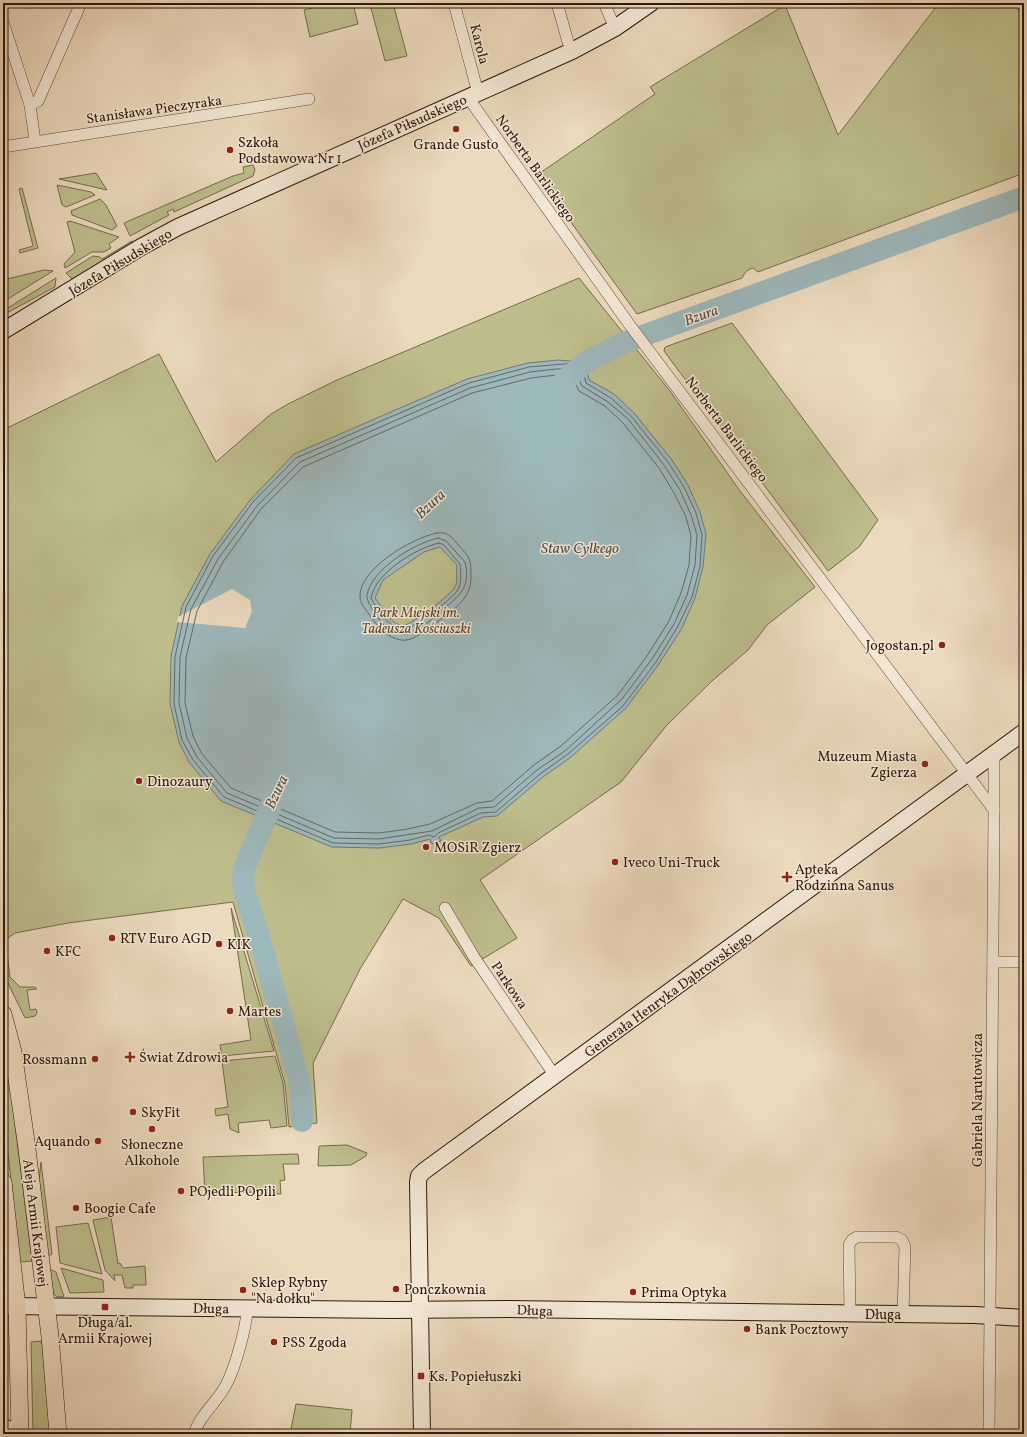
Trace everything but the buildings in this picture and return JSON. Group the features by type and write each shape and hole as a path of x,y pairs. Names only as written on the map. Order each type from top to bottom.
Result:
{"main road":[{"name":"Aleja Armii Krajowej","path":"3,1014 10,1036 15,1065 46,1307 58,1434"},
{"name":"Aleja Armii Krajowej","path":"3,1182 10,1306 20,1434"}],"street":[{"path":"30,105 38,101 81,3"},
{"name":"Karola","path":"454,3 474,95"},
{"path":"557,3 572,51"},
{"path":"604,3 615,28"},
{"name":"Józefa Piłsudskiego","path":"3,331 140,247 178,227 572,51 615,28 651,3"},
{"path":"3,22 30,105 35,141"},
{"name":"Norberta Barlickiego","path":"474,95 474,106 526,182 633,328 967,774"},
{"name":"Stanisława Pieczyraka","path":"3,147 235,112 309,99"},
{"name":"Generała Henryka Dąbrowskiego","path":"419,1310 421,1289 418,1182 420,1176 1024,732"},
{"name":"Gabriela Narutowicza","path":"989,1434 994,754"},
{"path":"967,774 994,810"},
{"name":"Parkowa","path":"445,908 474,958 555,1076"},
{"path":"993,962 1024,962"},
{"path":"850,1314 849,1245 852,1240 857,1237 896,1237 902,1240 904,1247 903,1314"},
{"name":"Długa","path":"10,1306 903,1314 1024,1318"},
{"path":"194,1434 199,1421 228,1383 247,1320 247,1309"},
{"path":"419,1310 422,1434"},
{"path":"3,1427 20,1434"}],"green space":[{"path":"332,3 353,3 358,24 310,37 304,10"},
{"path":"393,3 407,56 385,61 370,4"},
{"path":"939,3 1013,3 1024,18 1024,173 758,272 753,268 746,272 742,278 637,314 537,175 655,94 650,87 785,5 838,135"},
{"path":"253,165 255,170 253,176 174,212 173,209 167,212 169,215 130,236 124,223 233,176 244,173 243,167"},
{"path":"96,173 107,190 59,179"},
{"path":"57,185 91,192 95,195 66,207 62,205"},
{"path":"22,188 38,248 20,253 19,250 33,246 19,189"},
{"path":"100,199 106,205 117,226 112,230 72,215 71,211"},
{"path":"70,221 119,237 109,244 111,248 104,252 92,252 65,268 64,264 75,252 67,222"},
{"path":"132,241 134,244 75,279 71,278 66,273 93,256 100,257 102,259"},
{"path":"44,270 53,271 3,302 3,280"},
{"path":"56,278 55,287 3,315 3,311"},
{"name":"Park Miejski im. Tadeusza Kościuszki","path":"579,278 670,391 740,491 815,587 767,625 748,650 712,681 667,725 621,782 480,880 517,938 471,966 439,918 403,899 360,969 313,1063 317,1123 289,1127 285,1084 233,902 68,923 15,933 8,938 6,944 10,977 20,987 35,987 37,989 27,990 30,1010 36,1009 37,1013 35,1016 25,1018 3,973 3,489 8,489 3,465 3,434 9,427 159,354 216,462 271,414 288,404 337,380"},
{"path":"732,323 878,520 859,547 828,571 664,351 665,347"},
{"path":"231,908 274,1051 222,1056 220,1045 251,1040"},
{"path":"3,1041 7,1060 32,1261 20,1262 3,1109"},
{"path":"275,1056 283,1083 287,1126 271,1128 269,1120 238,1123 239,1133 230,1129 228,1114 216,1116 215,1109 228,1107 222,1061"},
{"path":"347,1145 367,1153 366,1156 351,1165 318,1166 319,1146"},
{"path":"298,1154 299,1164 283,1164 285,1180 280,1181 281,1194 273,1194 268,1192 205,1193 203,1157"},
{"path":"41,1162 52,1254 48,1256 39,1180"},
{"path":"111,1217 118,1264 120,1263 123,1268 145,1266 146,1285 133,1285 133,1288 125,1288 122,1275 114,1275 115,1281 105,1270 93,1220"},
{"path":"88,1223 102,1274 60,1263 56,1227"},
{"path":"61,1268 103,1280 104,1292 70,1293"},
{"path":"49,1269 56,1272 64,1297 57,1297 53,1293"},
{"path":"42,1341 50,1434 33,1434 31,1342"},
{"path":"296,1404 352,1410 350,1434 290,1434"}],"water":[{"name":"Staw Cylkego","path":"579,359 586,362 589,380 614,394 634,413 672,460 688,485 700,512 706,534 703,567 695,598 682,628 659,664 626,708 571,757 543,777 497,816 483,817 439,837 441,841 432,844 430,839 411,844 379,848 332,847 221,801 189,762 179,742 170,704 171,656 182,606 210,554 250,500 294,454 467,379 528,363 558,360 569,361","holes":["440,547 457,565 456,582 452,591 432,608 406,625 401,625 392,620 375,598 383,580 424,552"]}],"pier":[{"path":"232,589 250,600 252,611 245,628 177,622 178,617"}],"waterway":[{"name":"Bzura","path":"564,381 586,362 623,343 1024,197"},
{"name":"Bzura","path":"277,791 245,866 243,878 244,891 259,937 300,1084 302,1121"}],"place":[{"name":"Grande Gusto","path":"456,129"},
{"name":"Szkoła Podstawowa Nr 1","path":"230,150"},
{"name":"Jogostan.pl","path":"942,645"},
{"name":"Muzeum Miasta Zgierza","path":"925,764"},
{"name":"Dinozaury","path":"139,781"},
{"name":"MOSiR Zgierz","path":"426,847"},
{"name":"Iveco Uni-Truck","path":"615,862"},
{"name":"Apteka Rodzinna Sanus","path":"787,877"},
{"name":"RTV Euro AGD","path":"112,938"},
{"name":"KIK","path":"219,944"},
{"name":"KFC","path":"47,951"},
{"name":"Martes","path":"230,1011"},
{"name":"Świat Zdrowia","path":"130,1057"},
{"name":"Rossmann","path":"95,1059"},
{"name":"SkyFit","path":"133,1112"},
{"name":"Słoneczne Alkohole","path":"152,1129"},
{"name":"Aquando","path":"98,1141"},
{"name":"POjedli POpili","path":"181,1191"},
{"name":"Boogie Cafe","path":"76,1208"},
{"name":"Ponczkownia","path":"396,1289"},
{"name":"Sklep Rybny \"Na dołku\"","path":"243,1290"},
{"name":"Prima Optyka","path":"633,1292"},
{"name":"Długa/al. Armii Krajowej","path":"105,1307"},
{"name":"Bank Pocztowy","path":"747,1329"},
{"name":"PSS Zgoda","path":"274,1342"},
{"name":"Ks. Popiełuszki","path":"421,1376"}]}
